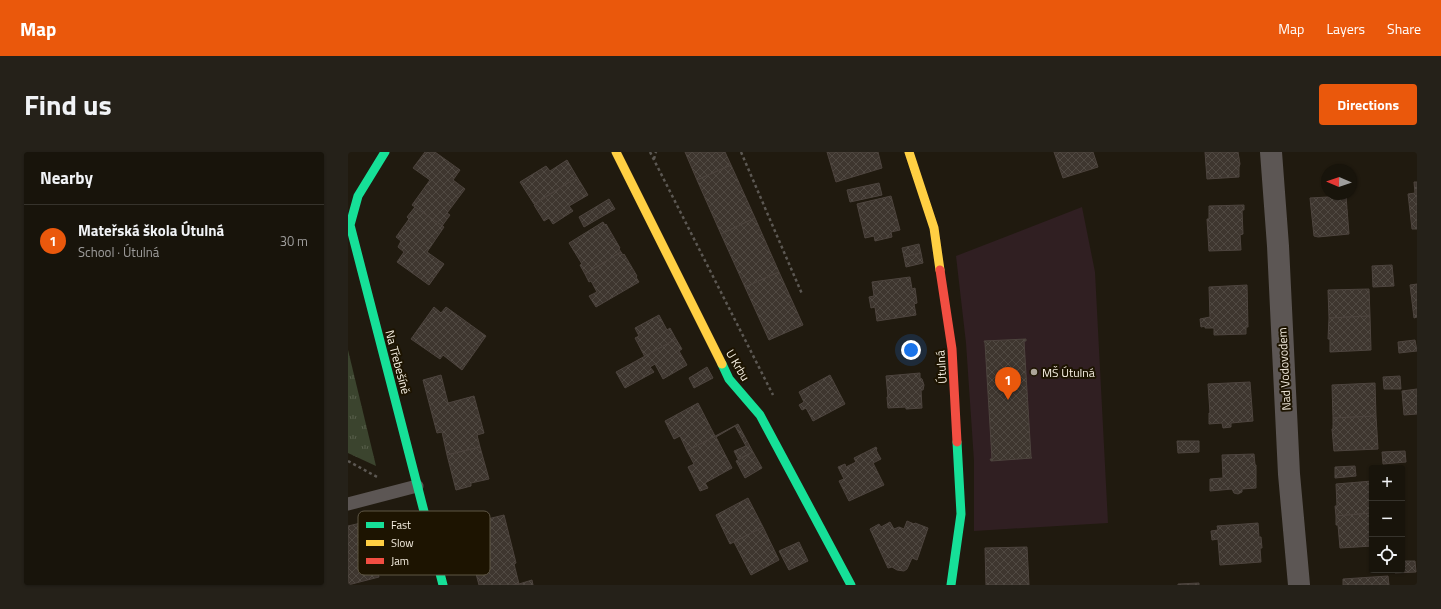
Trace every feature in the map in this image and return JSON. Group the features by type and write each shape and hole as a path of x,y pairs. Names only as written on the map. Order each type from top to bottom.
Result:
{"street":[{"name":"Na Třebešíně","path":"385,152 358,196 350,225 424,511"},
{"name":"U Krbu","path":"616,152 729,378 760,415 851,585"},
{"name":"Útulná","path":"909,152 934,228 952,349 961,514 951,585"},
{"name":"Nad Vodovodem","path":"1271,152 1278,246 1289,474 1299,585"},
{"name":"Na Třebešíně","path":"440,575 443,585"}],"lane":[{"path":"348,504 418,486"}],"path":[{"path":"650,152 778,405 760,415"},
{"path":"654,159 656,152"},
{"path":"741,152 802,294"},
{"path":"348,461 401,490"}],"shaded area":[{"name":"MŠ Útulná","path":"1082,207 1095,272 1108,523 974,531 974,461 966,343 956,256"}],"green space":[{"path":"348,350 376,466 348,453"}],"building":[{"path":"425,152 435,152 460,170 453,180 465,189 447,213 450,215 442,226 412,205 430,180 413,168"},
{"path":"685,152 725,152 731,165 697,180"},
{"path":"827,152 878,152 882,168 836,182"},
{"path":"1054,152 1093,152 1098,167 1063,178"},
{"path":"1205,152 1238,152 1240,164 1239,177 1207,179"},
{"path":"567,160 577,177 534,204 520,182 546,166 550,171"},
{"path":"731,165 755,218 721,234 697,180"},
{"path":"577,177 588,195 569,206 573,211 553,224 549,218 544,221 534,205"},
{"path":"1414,182 1417,182 1417,229 1412,229 1408,194 1415,193"},
{"path":"879,183 882,195 850,202 847,190"},
{"path":"891,196 900,230 891,232 892,237 875,241 874,236 865,238 857,204"},
{"path":"1321,197 1321,200 1346,200 1349,234 1318,237 1314,236 1310,198"},
{"path":"609,199 615,209 584,227 579,217"},
{"path":"1244,205 1244,210 1242,210 1243,234 1240,235 1241,250 1209,251 1207,219 1209,219 1209,206"},
{"path":"415,207 444,227 427,252 444,264 429,285 397,262 404,252 398,247 401,241 396,237 409,219 407,217"},
{"path":"755,218 779,272 745,287 721,234"},
{"path":"603,222 605,225 606,224 621,252 585,274 580,265 582,264 569,243"},
{"path":"919,244 921,253 904,257 902,248"},
{"path":"621,252 623,255 624,254 639,282 596,307 589,296 597,292 585,274"},
{"path":"921,253 923,263 906,267 904,257"},
{"path":"1392,265 1394,286 1373,287 1372,266"},
{"path":"779,272 803,325 769,340 745,287"},
{"path":"910,277 912,289 915,288 917,303 914,304 916,315 877,321 875,307 871,308 869,297 874,296 872,282"},
{"path":"1417,284 1417,317 1414,318 1410,285"},
{"path":"1247,285 1248,327 1246,327 1246,334 1214,335 1214,328 1205,328 1205,326 1201,327 1200,319 1210,317 1209,287"},
{"path":"1369,289 1370,316 1329,318 1328,290"},
{"path":"434,307 441,313 446,307 486,336 462,370 443,355 440,359 411,339"},
{"path":"659,315 667,330 670,328 676,339 645,357 635,338 639,336 635,328"},
{"path":"1370,316 1371,350 1330,352 1330,339 1328,339 1329,318"},
{"path":"676,339 682,349 679,351 687,365 663,379 655,364 650,367 654,372 625,388 616,372"},
{"path":"1026,339 1026,341 1024,341 1032,458 991,461 984,341"},
{"path":"1415,340 1417,351 1399,353 1398,342"},
{"path":"707,367 713,378 694,388 689,378"},
{"path":"920,373 920,378 922,379 924,385 923,390 921,390 922,408 888,408 886,376"},
{"path":"441,375 448,403 474,396 484,433 477,435 480,447 447,455 442,432 437,433 423,380"},
{"path":"830,375 845,404 813,421 806,408 802,410 799,405 804,402 799,392"},
{"path":"1400,376 1401,389 1384,389 1383,377"},
{"path":"1250,382 1253,421 1231,423 1231,427 1223,428 1222,423 1209,424 1210,413 1208,384"},
{"path":"1375,383 1376,416 1333,418 1332,385"},
{"path":"1417,389 1417,414 1404,415 1402,391"},
{"path":"698,403 715,436 687,451 680,436 674,439 665,421"},
{"path":"1376,416 1378,449 1334,451 1332,429 1333,418"},
{"path":"738,424 753,452 738,459 734,451 746,446 735,426 716,437 732,468 705,483 708,488 700,491 688,467 694,464 687,451"},
{"path":"1177,441 1199,441 1199,452 1178,453"},
{"path":"480,447 489,479 471,483 471,486 456,490 447,455"},
{"path":"876,447 881,459 873,463 884,485 849,501 839,481 844,479 838,467 845,464 846,467 856,462 854,458"},
{"path":"1405,451 1406,462 1383,464 1382,452"},
{"path":"753,452 762,468 745,478 736,461"},
{"path":"1254,454 1256,465 1256,488 1242,489 1242,492 1238,494 1234,493 1232,489 1210,491 1210,479 1223,478 1222,455"},
{"path":"1355,466 1356,476 1335,478 1335,467"},
{"path":"1369,481 1369,513 1336,516 1336,484"},
{"path":"748,498 763,527 730,544 716,515"},
{"path":"1369,513 1369,546 1340,548 1336,516"},
{"path":"504,515 516,563 514,564 519,584 479,585 476,575 490,575 490,518"},
{"path":"907,521 928,528 917,560 912,558 907,569 904,571 897,570 892,567 888,568 870,529 879,524 881,527 890,522 894,529 899,527 904,529"},
{"path":"1258,523 1259,537 1261,537 1262,548 1260,548 1261,562 1220,565 1218,539 1212,540 1211,531 1218,530 1217,526"},
{"path":"358,524 358,575 379,575 379,577 348,585 348,526"},
{"path":"763,527 779,560 751,575 734,542"},
{"path":"799,542 808,561 789,570 779,551"},
{"path":"1027,547 1029,585 986,585 985,548"},
{"path":"1405,561 1415,561 1416,572 1405,573"},
{"path":"1388,576 1389,585 1343,585 1343,579"},
{"path":"532,580 533,585 513,585 519,584"},
{"path":"1199,583 1199,585 1178,585 1178,584"}],"traffic: fast":[{"path":"385,152 358,196 350,225 424,511"},
{"path":"722,364 729,379 760,415 851,585"},
{"path":"951,585 961,514 957,442"},
{"path":"440,575 443,585"}],"traffic: slow":[{"path":"616,152 722,364"},
{"path":"909,152 934,228 940,270"}],"traffic: jam":[{"path":"940,270 952,349 957,442"}],"place":[{"name":"MŠ Útulná","path":"1034,372"},
{"name":"Mateřská škola Útulná","path":"1008,400"}]}
